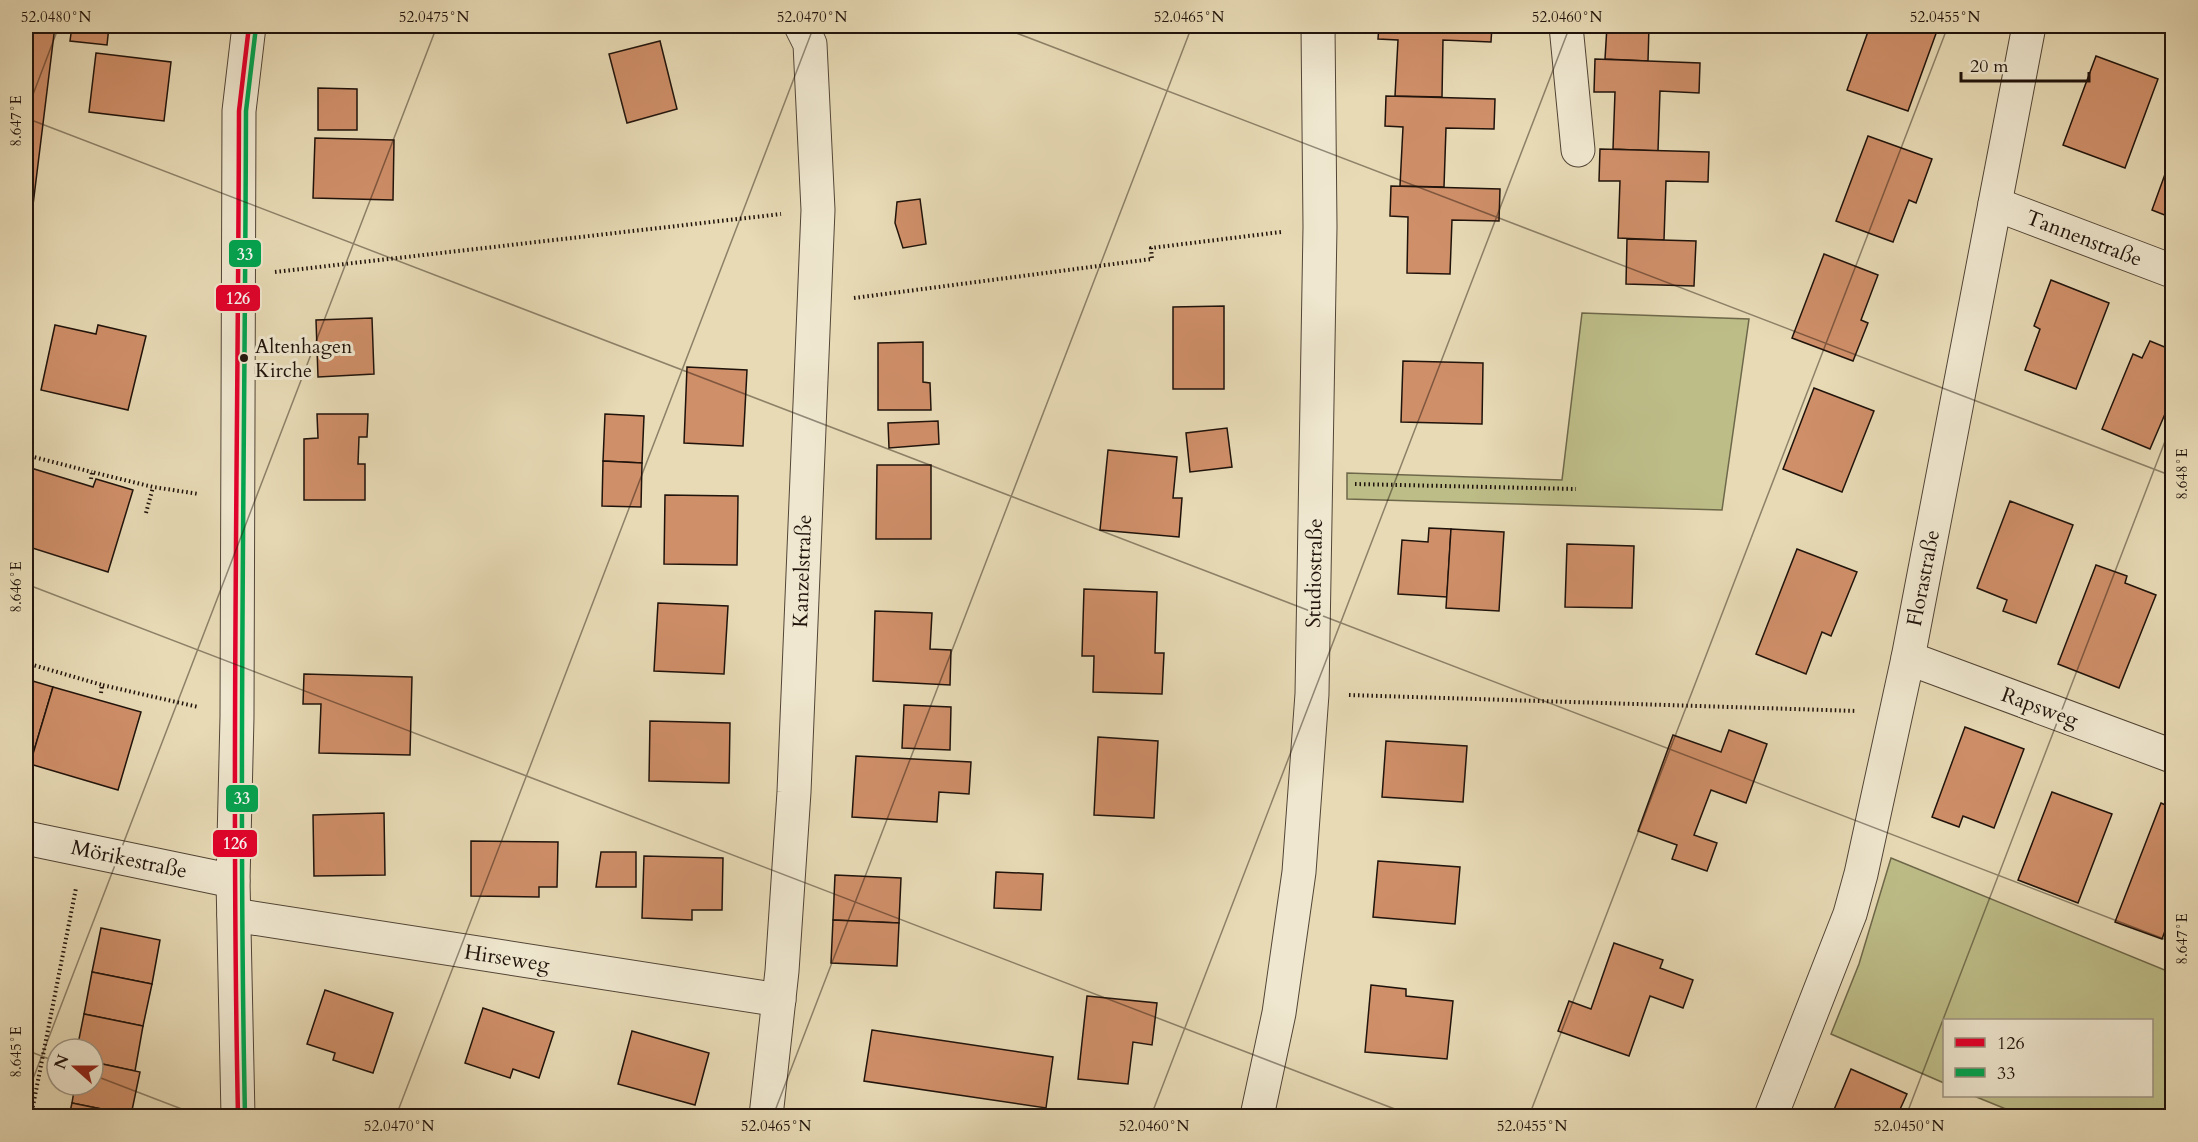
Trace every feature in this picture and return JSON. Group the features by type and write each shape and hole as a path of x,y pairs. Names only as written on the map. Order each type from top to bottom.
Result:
{"street":[{"path":"238,1116 233,881 237,717 239,111 244,47 249,26"},
{"name":"Kanzelstraße","path":"766,1116 779,1000 794,792 818,210 810,44 801,26"},
{"name":"Studiostraße","path":"1257,1116 1279,1013 1299,872 1312,694 1320,228 1318,26"},
{"path":"1566,26 1578,150"},
{"name":"Florastraße","path":"1771,1116 1851,914 1908,658 2029,26"},
{"name":"Tannenstraße","path":"1995,204 2172,271"},
{"name":"Rapsweg","path":"1908,658 2172,756"},
{"name":"Mörikestraße","path":"26,838 233,881"},
{"name":"Hirseweg","path":"234,915 779,1000"}],"path":[{"path":"239,276 818,210"},
{"path":"814,303 1152,260 1151,248 1320,228"},
{"path":"26,455 153,487 237,496"},
{"path":"91,479 92,472"},
{"path":"1316,483 1576,489"},
{"path":"146,513 153,487"},
{"path":"26,663 102,685 237,717"},
{"path":"101,693 102,685"},
{"path":"1312,694 1897,712"},
{"path":"31,1116 84,849"}],"green space":[{"path":"1582,313 1749,319 1722,510 1347,499 1347,473 1562,480"},
{"path":"1891,858 2172,973 2172,1116 2023,1116 1976,1097 2153,1097 2153,1019 1943,1019 1943,1083 1831,1034 1859,964"}],"building":[{"path":"26,26 55,26 33,205 26,204"},
{"path":"72,26 109,26 107,45 70,41"},
{"path":"1379,26 1492,26 1491,42 1443,40 1442,97 1395,96 1398,40 1378,39"},
{"path":"1607,26 1649,26 1648,61 1605,59"},
{"path":"1870,26 1938,28 1908,111 1847,90"},
{"path":"660,41 677,109 627,123 609,54"},
{"path":"96,53 171,62 164,121 89,112"},
{"path":"2096,56 2158,79 2125,168 2063,145"},
{"path":"1595,59 1700,63 1699,93 1660,91 1658,151 1613,149 1615,92 1594,92"},
{"path":"318,88 357,89 357,130 318,130"},
{"path":"1386,96 1495,99 1494,129 1446,128 1444,187 1400,186 1403,127 1385,126"},
{"path":"1868,136 1932,159 1916,203 1909,200 1893,242 1836,221"},
{"path":"315,138 394,140 393,200 313,198"},
{"path":"1600,149 1709,152 1708,182 1666,181 1664,240 1618,238 1620,181 1599,181"},
{"path":"2172,155 2172,218 2152,210"},
{"path":"1391,186 1500,189 1499,221 1452,220 1450,274 1407,273 1408,217 1390,216"},
{"path":"920,199 926,244 903,248 895,223 897,202"},
{"path":"1627,239 1696,241 1694,286 1626,284"},
{"path":"1824,254 1878,275 1861,320 1868,323 1853,361 1792,338"},
{"path":"2051,280 2109,303 2076,389 2025,370 2040,329 2034,326"},
{"path":"1224,306 1224,389 1173,389 1173,307"},
{"path":"372,318 374,374 318,377 316,320"},
{"path":"55,325 96,334 98,325 146,336 128,410 41,390"},
{"path":"2150,341 2172,350 2172,409 2168,407 2150,449 2102,429 2133,354 2142,358"},
{"path":"923,342 923,382 930,383 931,410 878,410 878,343"},
{"path":"1403,361 1483,363 1482,424 1401,422"},
{"path":"687,367 747,370 743,446 684,443"},
{"path":"1814,388 1874,411 1842,492 1783,469"},
{"path":"317,414 368,414 367,437 359,437 358,464 365,464 365,500 304,500 304,439 318,438"},
{"path":"605,414 644,416 642,463 603,461"},
{"path":"938,421 939,444 889,448 888,423"},
{"path":"1227,428 1232,467 1190,472 1186,433"},
{"path":"1108,450 1177,457 1173,498 1182,498 1179,537 1100,530"},
{"path":"603,461 642,463 641,507 602,506"},
{"path":"877,465 931,465 931,539 876,539"},
{"path":"31,468 93,487 96,479 133,490 108,572 26,546 26,483"},
{"path":"665,495 738,496 737,565 664,564"},
{"path":"2010,501 2073,525 2036,623 2003,611 2007,600 1977,588"},
{"path":"1429,528 1451,529 1447,597 1398,594 1402,540 1428,542"},
{"path":"1451,529 1504,532 1499,611 1446,608"},
{"path":"1567,544 1634,546 1632,608 1565,607"},
{"path":"1797,549 1857,572 1831,636 1822,632 1806,674 1756,654"},
{"path":"2096,565 2127,576 2125,583 2156,595 2119,688 2058,664"},
{"path":"1084,589 1157,592 1155,653 1164,653 1162,694 1093,692 1094,656 1082,656"},
{"path":"658,603 728,606 724,674 654,671"},
{"path":"875,611 932,613 930,649 951,650 950,685 873,681"},
{"path":"304,674 412,677 410,755 319,753 321,704 303,704"},
{"path":"26,679 53,687 30,764 26,763"},
{"path":"53,687 141,712 118,790 30,764"},
{"path":"904,705 951,707 950,750 902,748"},
{"path":"650,721 730,723 729,783 649,781"},
{"path":"1965,727 2024,749 1994,828 1963,816 1959,827 1932,817"},
{"path":"1729,730 1767,744 1746,803 1711,790 1694,835 1717,843 1707,871 1672,859 1677,845 1638,831 1673,735 1721,752"},
{"path":"1098,737 1158,741 1154,818 1094,815"},
{"path":"1386,741 1467,746 1463,802 1382,797"},
{"path":"856,756 971,762 969,794 939,792 937,822 852,817"},
{"path":"2052,792 2112,814 2078,903 2018,880"},
{"path":"2161,803 2172,808 2172,912 2162,939 2115,922"},
{"path":"384,813 385,875 314,876 313,815"},
{"path":"471,841 558,842 557,887 539,887 539,897 471,896"},
{"path":"601,852 636,852 636,887 596,887"},
{"path":"644,856 723,858 722,910 692,910 692,920 642,918"},
{"path":"1378,861 1460,867 1455,924 1373,917"},
{"path":"996,872 1043,874 1041,910 994,908"},
{"path":"835,875 901,878 899,923 833,920"},
{"path":"833,920 899,923 897,966 831,963"},
{"path":"101,928 160,940 152,984 92,972"},
{"path":"1614,943 1663,960 1660,968 1693,980 1683,1008 1650,996 1629,1056 1558,1031 1569,1001 1591,1009"},
{"path":"92,972 152,984 143,1026 84,1014"},
{"path":"1371,985 1406,989 1406,996 1453,1001 1447,1059 1365,1052"},
{"path":"325,990 393,1013 373,1073 333,1060 335,1053 307,1044"},
{"path":"1087,996 1157,1003 1152,1045 1133,1042 1128,1084 1078,1079"},
{"path":"483,1008 554,1032 539,1078 513,1069 510,1078 465,1063"},
{"path":"84,1014 143,1026 135,1071 105,1065 105,1037 79,1037"},
{"path":"872,1030 1053,1057 1046,1108 864,1081"},
{"path":"632,1031 709,1053 695,1105 618,1084"},
{"path":"105,1065 140,1072 131,1115 72,1103 73,1097 105,1097"},
{"path":"1851,1069 1907,1094 1897,1116 1842,1116 1833,1112"},
{"path":"72,1103 131,1115 69,1116"},
{"path":"312,1109 353,1109 353,1116 313,1116"}],"transit line":[{"name":"126","path":"238,1116 235,739 239,111 249,26"},
{"name":"33","path":"245,1116 242,739 246,111 256,27"}],"place":[{"name":"Altenhagen Kirche","path":"244,358"}]}
